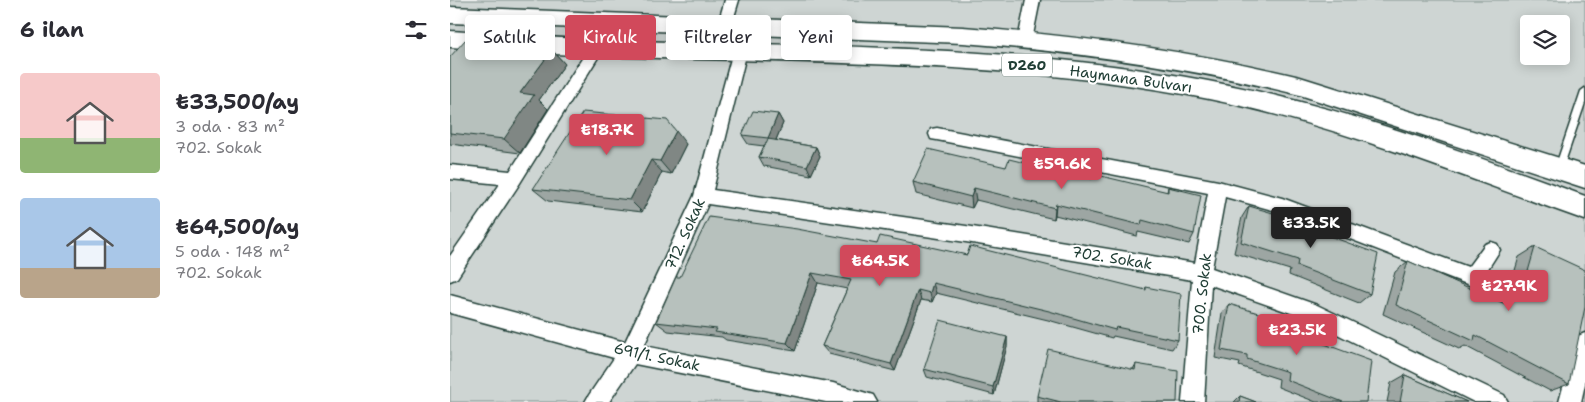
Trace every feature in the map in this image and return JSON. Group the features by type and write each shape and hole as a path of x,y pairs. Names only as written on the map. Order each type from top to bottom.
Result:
{"highway":[{"name":"Haymana Bulvarı","path":"450,15 666,24"},
{"name":"Haymana Bulvarı","path":"771,28 892,32 1025,40 1156,56 1256,75 1300,86 1559,168 1585,178"},
{"name":"Haymana Bulvarı","path":"450,39 565,46"},
{"name":"Haymana Bulvarı","path":"771,52 946,58 1052,68 1149,80 1207,90 1261,101 1377,134 1585,208"}],"street":[{"path":"728,15 732,0"},
{"path":"1025,40 1033,0"},
{"path":"450,272 514,178 589,60"},
{"name":"712. Sokak","path":"596,402 630,353 703,196 738,60"},
{"path":"937,134 1218,188 1282,205 1472,277 1491,250"},
{"path":"450,172 514,178"},
{"name":"700. Sokak","path":"1193,402 1202,273 1218,188"},
{"name":"702. Sokak","path":"703,196 966,234 1202,273 1310,311 1497,402"},
{"name":"691/1. Sokak","path":"450,304 630,353 830,398 866,402"},
{"path":"1570,402 1585,343"}],"lane":[{"path":"1559,168 1585,91"}],"shaded area":[{"path":"450,0 1585,0 1585,402 450,402"}],"building":[{"path":"465,40 465,60 545,60 520,93 534,95 504,139 450,133 450,57"},
{"path":"753,111 778,114 768,138 742,135"},
{"path":"583,112 667,120 676,131 660,161 651,160 630,200 533,189"},
{"path":"768,139 816,147 807,166 759,157"},
{"path":"928,149 1006,167 1009,159 1092,179 1093,174 1168,192 1168,187 1201,195 1194,234 1142,220 1141,225 1056,204 1055,208 974,188 971,197 913,182"},
{"path":"1249,206 1290,218 1289,221 1378,254 1370,294 1297,266 1298,260 1241,242"},
{"path":"709,217 797,229 877,244 880,236 967,255 970,246 1146,290 1146,287 1181,294 1178,340 1116,327 1115,330 1049,311 933,283 930,293 918,290 891,364 822,346 851,280 812,273 787,343 715,332 717,329 656,322 676,277 680,277"},
{"path":"1535,247 1585,270 1585,307 1569,384 1475,335 1474,341 1396,305 1408,261 1510,306 1514,293 1521,296"},
{"path":"1229,304 1268,316 1267,323 1371,361 1366,402 1343,402 1287,380 1288,372 1247,359 1247,355 1221,350"},
{"path":"940,320 1007,337 993,387 924,369"},
{"path":"1048,349 1135,370 1136,364 1178,371 1177,402 1061,402 1037,396"},
{"path":"1405,375 1467,402 1400,402"},
{"path":"1240,396 1256,402 1239,402"}]}
